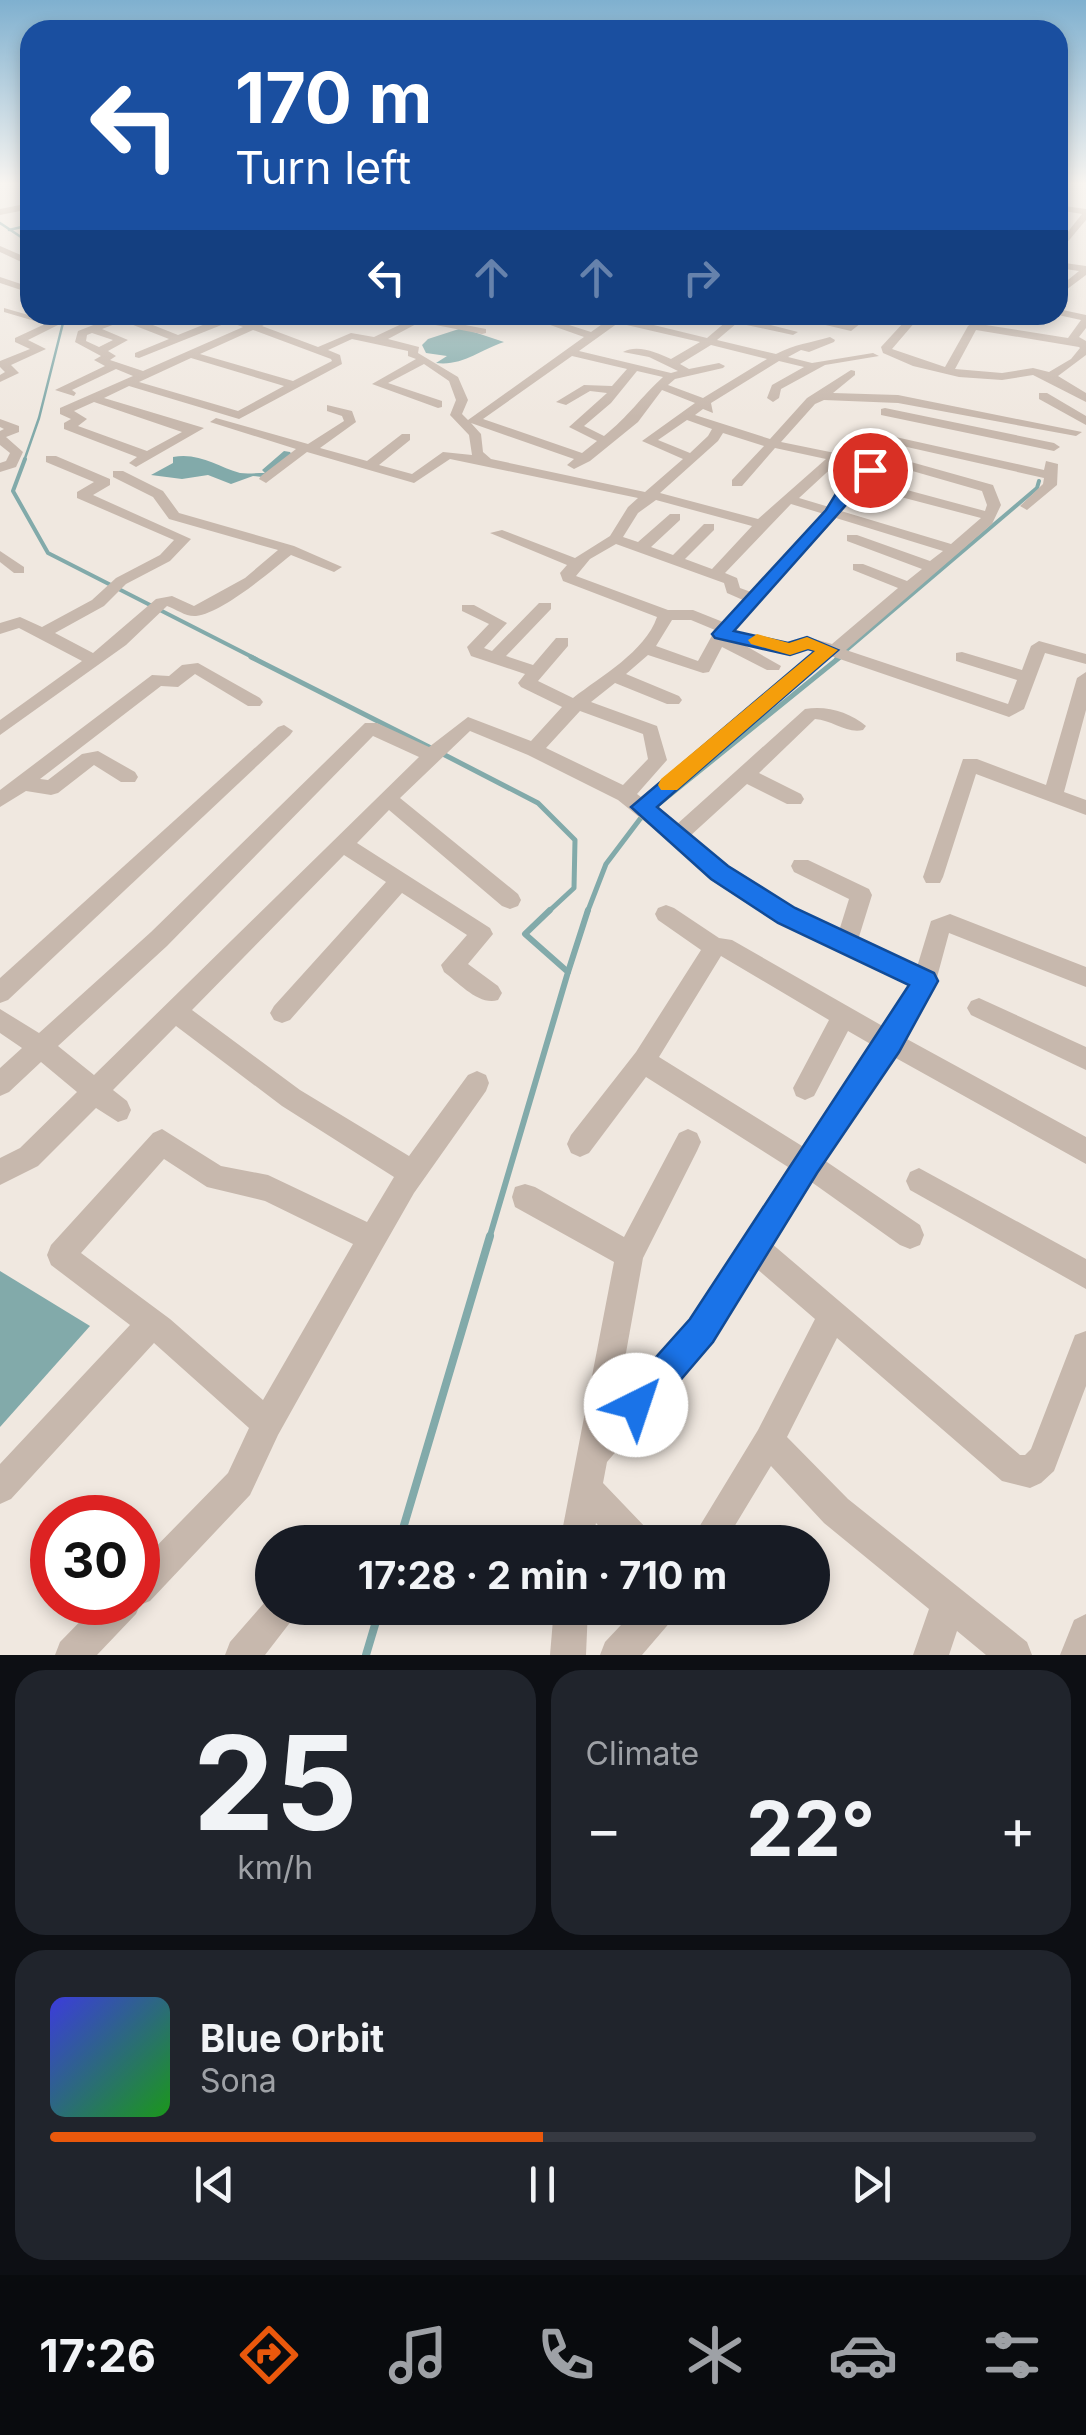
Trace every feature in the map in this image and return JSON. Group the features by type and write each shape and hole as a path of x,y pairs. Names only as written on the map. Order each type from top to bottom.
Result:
{"street":[{"path":"1068,286 1086,270"},
{"path":"1068,280 1076,281"},
{"path":"1050,376 1076,361 1086,348 1082,337 1086,319"},
{"path":"0,379 13,373 3,364 40,349 16,336 51,325"},
{"path":"101,325 79,336 80,342 116,365 175,380 154,393"},
{"path":"143,325 203,347"},
{"path":"139,355 207,325"},
{"path":"379,340 407,325"},
{"path":"459,325 482,330"},
{"path":"561,325 594,336"},
{"path":"585,458 474,420 608,325"},
{"path":"646,325 812,366 873,356"},
{"path":"556,477 634,418 680,367 728,325"},
{"path":"767,325 793,332"},
{"path":"900,325 887,351 988,379 1021,378 1032,371 1050,376 1086,398"},
{"path":"127,382 154,393 241,414 338,362 316,349 251,326 203,347 64,411 81,420 68,426 146,456"},
{"path":"950,370 972,326 1082,337"},
{"path":"74,372 123,340 92,329"},
{"path":"316,349 351,336 415,349 412,354 454,380 462,400 456,415 475,434 477,453 487,462"},
{"path":"757,340 793,350"},
{"path":"692,458 648,442 774,359 800,346 809,349 830,340"},
{"path":"571,352 634,367 666,381 706,403 712,417 725,429"},
{"path":"629,352 680,367 719,366"},
{"path":"189,354 296,386"},
{"path":"425,359 378,384 438,404"},
{"path":"70,393 61,390 116,365"},
{"path":"773,398 776,387 812,366"},
{"path":"547,446 575,427 634,367"},
{"path":"737,483 811,401 851,374"},
{"path":"856,396 864,381"},
{"path":"562,402 588,387 614,390"},
{"path":"822,396 899,393 1083,427"},
{"path":"868,435 899,393"},
{"path":"1044,396 1083,427"},
{"path":"93,398 192,431"},
{"path":"266,479 350,422 348,414 331,408"},
{"path":"44,634 98,604 117,586 164,558 184,540 82,495 223,412"},
{"path":"886,412 1054,447"},
{"path":"648,810 955,550 989,516 994,505 988,488 776,444 684,415"},
{"path":"634,418 664,429"},
{"path":"210,421 417,479 448,455 652,496 761,524"},
{"path":"0,423 15,429 0,437 17,452 2,475"},
{"path":"575,427 604,440"},
{"path":"1027,506 1050,485 1059,436 1083,427"},
{"path":"725,429 633,510 615,539 577,564 568,578 666,615 693,615 773,666"},
{"path":"716,574 761,524 860,435 1049,475"},
{"path":"370,466 406,438"},
{"path":"645,648 703,668 723,634 833,512 842,496 902,444"},
{"path":"51,459 158,494 174,516 334,566"},
{"path":"876,465 902,492 989,516"},
{"path":"902,492 898,504 902,507 951,520"},
{"path":"788,499 955,550"},
{"path":"640,548 675,516"},
{"path":"676,560 710,526"},
{"path":"497,533 577,564"},
{"path":"852,538 934,568"},
{"path":"615,539 716,574 732,581 734,591 753,598"},
{"path":"0,729 120,642 157,607 172,601 192,612 199,610 250,580 289,549"},
{"path":"0,555 19,570"},
{"path":"858,567 911,588"},
{"path":"494,658 545,606"},
{"path":"468,608 519,632"},
{"path":"536,750 576,705 645,648 666,622 666,615"},
{"path":"0,628 20,622 93,660"},
{"path":"499,623 475,647 477,652 535,672"},
{"path":"723,634 790,649 807,642 1009,711 1015,709 1039,646 1086,659"},
{"path":"562,642 535,672 527,683 529,686 651,730 658,760 624,794"},
{"path":"962,657 1027,677"},
{"path":"0,800 156,680 171,684 188,669 198,668 254,702"},
{"path":"612,675 673,700"},
{"path":"1053,796 1086,678"},
{"path":"678,835 811,712 829,714 856,726"},
{"path":"0,1172 29,1157 177,1013 387,798 468,723 536,750 624,794 720,872 786,916 925,981"},
{"path":"0,1084 159,940 371,728 435,752"},
{"path":"0,993 284,731"},
{"path":"22,783 51,788 89,759 98,758 128,777"},
{"path":"933,877 970,764 1086,808"},
{"path":"743,776 794,800"},
{"path":"387,798 510,900"},
{"path":"343,844 482,934 452,965 490,993"},
{"path":"801,866 861,895 846,944"},
{"path":"282,1013 400,880"},
{"path":"666,914 715,947 724,947 1086,1151"},
{"path":"589,1472 702,1330 806,1163 890,1043 925,981 939,928 950,923 1086,978"},
{"path":"580,1144 644,1059 715,947"},
{"path":"979,1008 1086,1060"},
{"path":"177,1013 291,1098 414,1173"},
{"path":"805,1088 843,1016"},
{"path":"0,1020 42,1048 118,1110"},
{"path":"644,1059 910,1235"},
{"path":"160,1565 239,1484 267,1424 372,1239 477,1083"},
{"path":"267,1424 152,1323 61,1255 162,1142 216,1178 268,1188 372,1239"},
{"path":"579,1525 629,1254 688,1142"},
{"path":"919,1181 1086,1275"},
{"path":"525,1197 629,1254"},
{"path":"754,1247 1013,1470 1030,1472 1043,1460 1086,1346"},
{"path":"716,1525 769,1440 833,1315"},
{"path":"0,1488 152,1323"},
{"path":"769,1440 836,1511 1014,1655"},
{"path":"589,1472 625,1525"},
{"path":"931,1655 949,1602"},
{"path":"73,1655 102,1625"},
{"path":"244,1655 267,1625"},
{"path":"568,1655 570,1625"},
{"path":"618,1655 645,1625"},
{"path":"1078,1655 1086,1632"}],"water":[{"path":"462,328 504,342 454,362 436,363 447,356 426,353 422,345 428,339"},
{"path":"284,451 295,459 270,478 253,476 231,484 208,475 182,479 151,475 173,463 173,457 182,456 200,458 240,473 265,473 262,470"},
{"path":"0,1271 90,1326 0,1427"}],"waterway":[{"path":"24,461 62,325"},
{"path":"25,459 13,491 48,553 256,659"},
{"path":"836,659 1037,488 1039,481"},
{"path":"251,657 429,747"},
{"path":"587,913 606,864 640,819 840,657"},
{"path":"439,752 538,803 575,840 574,888 547,913"},
{"path":"550,910 525,934 568,972"},
{"path":"568,972 587,913"},
{"path":"489,1239 568,972"},
{"path":"404,1525 490,1236"},
{"path":"366,1655 375,1625"}],"slow traffic":[{"path":"669,785 829,650 807,642 790,649 757,640"}],"route":[{"path":"636,1405 702,1330 806,1163 890,1043 925,981 786,916 720,872 642,807 829,650 807,642 790,649 773,642 721,634 833,512 842,496 870,470"}]}
